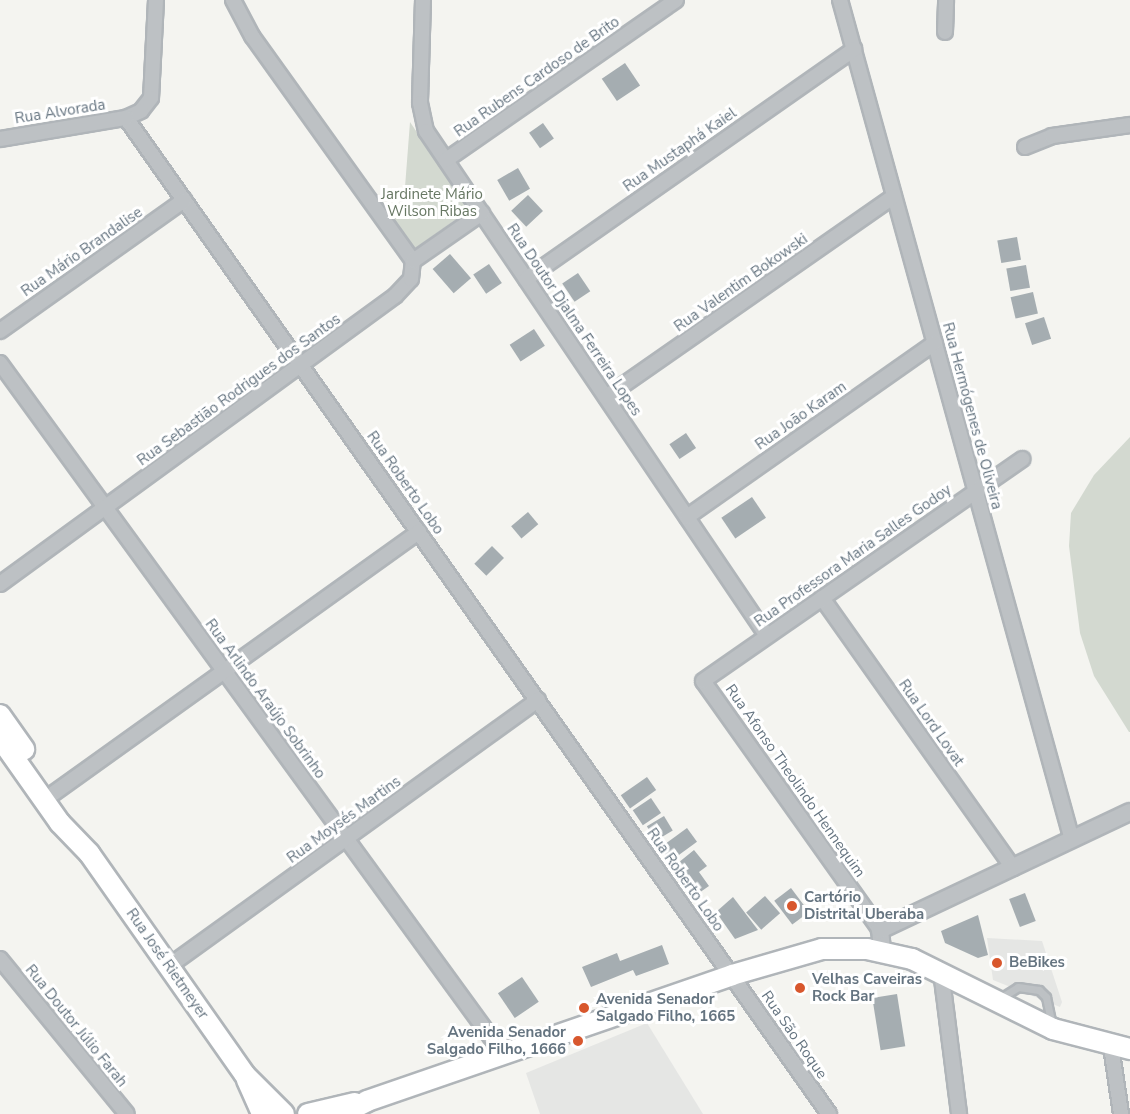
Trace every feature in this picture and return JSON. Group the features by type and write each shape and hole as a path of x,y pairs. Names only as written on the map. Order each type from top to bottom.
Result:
{"main road":[{"name":"Rua José Rietmeyer","path":"0,715 54,793 89,853 245,1075 284,1114"},
{"name":"Rua José Rietmeyer","path":"0,738 60,823 89,853"},
{"path":"342,1114 367,1101 732,975 822,949 882,951 941,971 1053,1029 1120,1047"},
{"name":"Rua José Rietmeyer","path":"245,1075 262,1114"},
{"path":"308,1114 338,1104 367,1101"}],"street":[{"path":"126,118 141,111 151,98 156,0"},
{"path":"233,0 252,36 413,261 482,213"},
{"name":"Rua Doutor Djalma Ferreira Lopes","path":"423,0 421,114 426,131 767,636"},
{"name":"Rua Rubens Cardoso de Brito","path":"446,160 676,0"},
{"name":"Rua Hermógenes de Oliveira","path":"840,0 1072,840"},
{"path":"945,32 946,0"},
{"name":"Rua Mustaphá Kaiel","path":"526,279 854,49"},
{"name":"Rua Alvorada","path":"0,139 126,118"},
{"name":"Rua Roberto Lobo","path":"126,118 732,975"},
{"path":"1025,147 1052,136 1130,125"},
{"name":"Rua Valentim Bokowski","path":"606,397 894,196"},
{"name":"Rua Mário Brandalise","path":"0,331 184,200"},
{"name":"Rua Sebastião Rodrigues dos Santos","path":"0,584 395,296 411,279 413,261"},
{"name":"Rua João Karam","path":"687,517 935,343"},
{"name":"Rua Arlindo Araújo Sobrinho","path":"0,363 503,1054"},
{"name":"Rua Professora Maria Salles Godoy","path":"703,681 1023,459"},
{"path":"54,793 419,532"},
{"name":"Rua Lord Lovat","path":"822,598 1013,868"},
{"name":"Rua Afonso Theolindo Hennequim","path":"703,681 880,930"},
{"name":"Rua Moysés Martins","path":"169,966 538,700"},
{"path":"882,951 880,930 1130,812"},
{"name":"Rua Doutor Júlio Farah","path":"0,959 128,1114"},
{"path":"941,971 959,1114"},
{"name":"Rua São Roque","path":"732,975 830,1114"},
{"path":"1120,1047 1121,1114"}],"lane":[{"path":"997,1000 1018,987 1039,990 1046,997 1053,1029"}],"shaded area":[{"path":"987,938 1042,941 1062,1002 1060,1007 993,980"},
{"path":"647,1023 703,1114 540,1114 526,1073"}],"green space":[{"name":"Jardinete Mário Wilson Ribas","path":"410,122 469,210 413,250 377,199 395,206 404,200"},
{"path":"1130,437 1129,732 1094,676 1080,633 1069,546 1071,513 1094,475"}],"building":[{"path":"625,63 640,85 617,101 602,79"},
{"path":"543,123 554,139 540,148 529,133"},
{"path":"518,168 530,189 509,201 497,180"},
{"path":"528,195 543,211 526,227 511,211"},
{"path":"1017,237 1021,260 1001,263 997,240"},
{"path":"450,254 471,278 454,293 433,269"},
{"path":"489,264 502,283 486,294 473,275"},
{"path":"1026,265 1030,288 1010,291 1006,268"},
{"path":"578,273 590,291 575,302 562,284"},
{"path":"1033,292 1038,313 1016,319 1011,297"},
{"path":"1044,317 1051,339 1032,345 1025,323"},
{"path":"534,329 545,346 521,362 510,345"},
{"path":"686,433 696,448 679,459 669,444"},
{"path":"752,497 766,518 735,538 721,518"},
{"path":"528,512 538,524 521,538 511,526"},
{"path":"492,546 504,558 486,576 474,564"},
{"path":"647,777 656,790 630,808 621,795"},
{"path":"651,798 661,813 643,825 633,810"},
{"path":"664,816 673,831 656,841 647,826"},
{"path":"687,828 697,842 670,861 660,847"},
{"path":"694,850 707,866 699,872 709,886 696,895 673,867"},
{"name":"Cartório Distrital Uberaba","path":"791,888 809,912 792,925 774,901"},
{"path":"1025,893 1036,921 1020,927 1009,899"},
{"path":"765,896 780,913 761,930 746,912"},
{"path":"733,897 758,930 735,939 716,912"},
{"path":"978,915 988,955 978,958 945,943 941,931"},
{"path":"662,945 669,964 636,976 633,970 591,987 582,967 617,953 620,961"},
{"path":"522,977 539,1002 515,1018 498,993"},
{"path":"897,994 905,1046 881,1050 872,998"}],"place":[{"name":"Cartório Distrital Uberaba","path":"792,906"},
{"name":"BeBikes","path":"997,963"},
{"name":"Velhas Caveiras Rock Bar","path":"800,988"},
{"name":"Avenida Senador Salgado Filho, 1665","path":"584,1008"},
{"name":"Avenida Senador Salgado Filho, 1666","path":"578,1041"}]}
